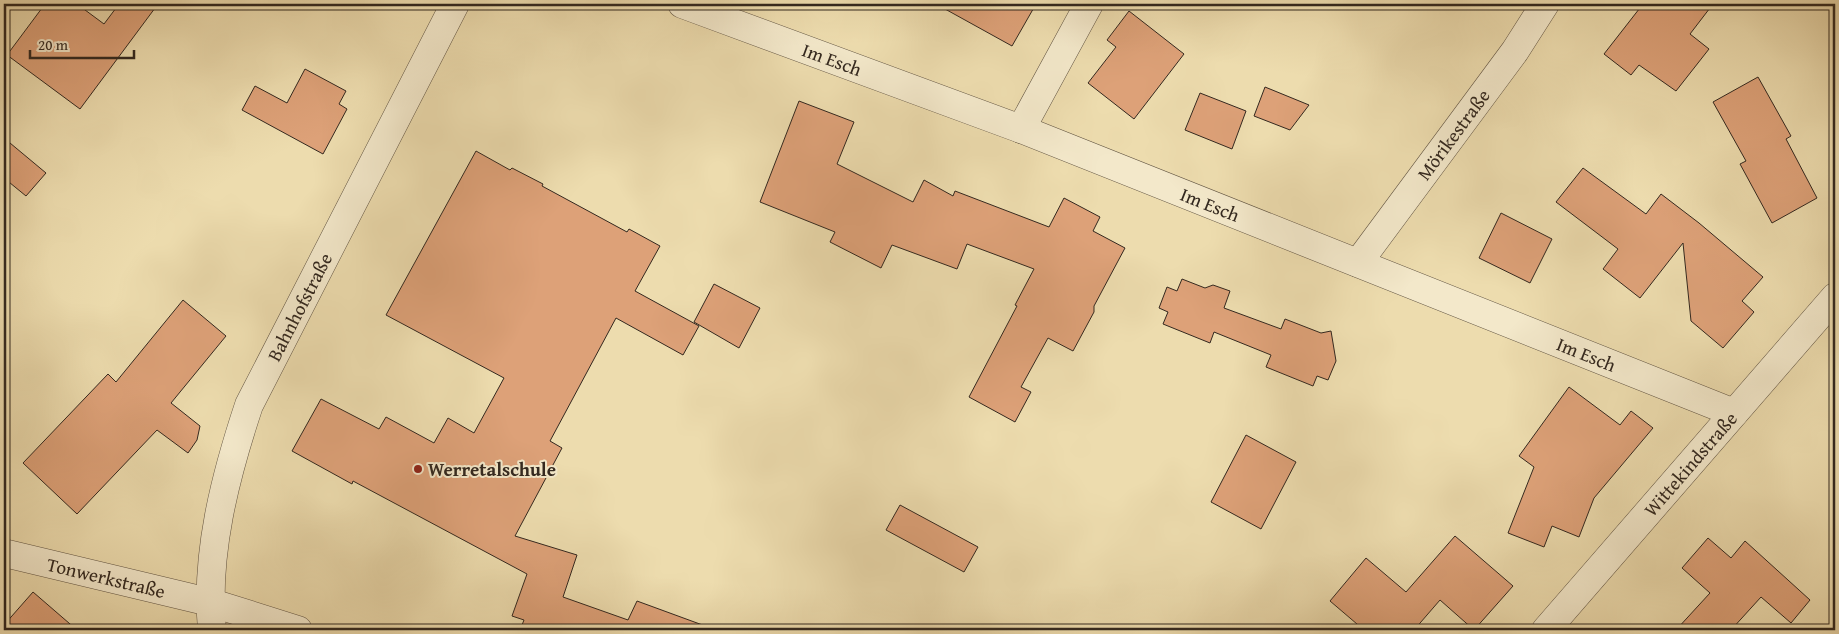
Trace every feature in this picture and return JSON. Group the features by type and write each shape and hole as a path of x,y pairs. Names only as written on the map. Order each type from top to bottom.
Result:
{"street":[{"name":"Bahnhofstraße","path":"212,630 209,602 216,530 231,459 249,405 456,4"},
{"name":"Im Esch","path":"682,4 1020,129 1734,413"},
{"path":"1020,129 1089,4"},
{"name":"Mörikestraße","path":"1358,263 1515,51 1545,4"},
{"name":"Wittekindstraße","path":"1546,630 1835,296"},
{"name":"Tonwerkstraße","path":"4,554 209,602 298,630"}],"building":[{"path":"45,4 77,4 104,24 119,4 158,4 80,109 7,55"},
{"path":"936,4 1036,4 1012,46"},
{"path":"1643,4 1713,4 1690,34 1709,49 1676,91 1639,65 1631,75 1604,54"},
{"path":"1129,11 1184,54 1134,119 1088,83 1116,47 1107,40"},
{"path":"305,69 346,91 339,104 347,109 323,154 242,110 255,86 287,103"},
{"path":"1758,77 1791,136 1786,139 1817,198 1772,223 1740,164 1746,161 1713,102"},
{"path":"1265,87 1309,105 1290,130 1254,116"},
{"path":"1200,93 1246,111 1232,149 1185,130"},
{"path":"799,101 854,122 837,164 913,202 924,180 953,196 955,191 1049,227 1064,198 1100,217 1093,231 1125,248 1094,306 1094,312 1073,351 1048,338 1021,387 1031,392 1015,422 969,397 1017,306 1015,305 1034,269 967,244 957,269 892,245 881,268 830,242 835,232 760,202"},
{"path":"4,138 46,173 26,196 4,178"},
{"path":"476,151 510,170 512,168 543,184 542,186 627,232 629,229 660,246 635,291 699,326 683,355 616,318 550,441 562,448 515,536 577,555 563,597 628,620 637,601 708,627 708,630 520,630 524,620 512,616 527,574 353,481 352,484 292,451 321,399 379,429 386,417 434,443 448,418 474,433 504,378 386,315"},
{"path":"1583,168 1646,214 1661,194 1763,277 1742,301 1754,312 1723,348 1691,321 1683,243 1640,298 1603,269 1618,249 1556,202"},
{"path":"1501,213 1552,239 1530,283 1479,258"},
{"path":"1182,279 1205,288 1213,285 1230,291 1224,308 1281,329 1285,319 1321,333 1331,331 1336,361 1328,380 1317,376 1313,386 1266,367 1271,355 1214,332 1210,343 1163,324 1168,312 1159,308 1167,287 1177,291"},
{"path":"714,284 760,308 739,348 694,322"},
{"path":"183,300 226,336 171,403 200,426 197,440 188,453 157,430 77,514 23,463 108,374 116,382"},
{"path":"1569,387 1620,425 1631,411 1653,428 1594,498 1579,537 1552,526 1544,547 1508,533 1534,467 1519,456"},
{"path":"1246,435 1296,462 1261,529 1211,502"},
{"path":"900,505 978,547 964,572 886,530"},
{"path":"1455,536 1513,586 1474,630 1440,600 1414,630 1364,630 1330,601 1366,558 1406,592"},
{"path":"1708,538 1731,558 1745,541 1810,600 1791,623 1761,597 1731,630 1676,630 1710,593 1682,568"},
{"path":"33,592 77,630 4,630 4,625"}],"place":[{"name":"Werretalschule","path":"418,469"}]}
